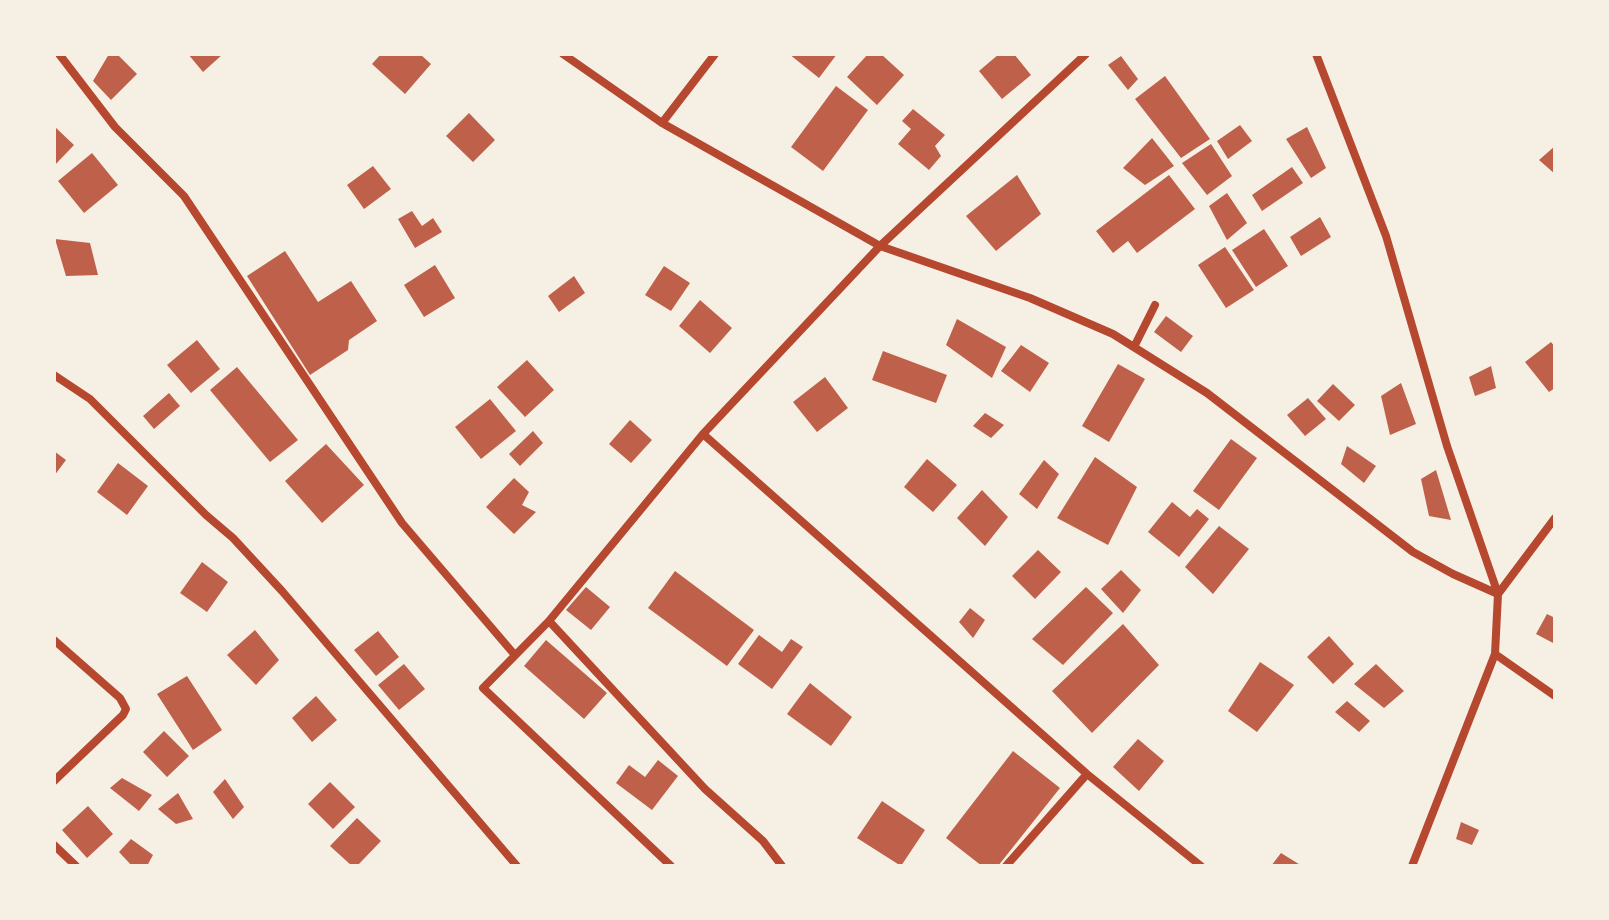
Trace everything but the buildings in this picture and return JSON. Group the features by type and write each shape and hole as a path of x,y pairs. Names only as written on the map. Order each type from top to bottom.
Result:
{"street":[{"path":"59,54 115,127 184,196 402,523 514,654"},
{"path":"563,54 662,123 880,246 1030,298 1113,334 1207,393 1413,552 1498,594"},
{"path":"662,123 715,54"},
{"path":"671,866 483,688 549,621 703,434 880,246 1086,54"},
{"path":"1316,54 1386,236 1447,446 1498,594 1495,654 1412,866"},
{"path":"1134,347 1155,305"},
{"path":"54,375 90,399 233,538 517,866"},
{"path":"703,434 1087,774 1201,866"},
{"path":"1498,594 1555,518"},
{"path":"549,621 705,789 763,841 782,866"},
{"path":"54,640 120,698 126,709 54,781"},
{"path":"1495,654 1555,696"},
{"path":"1006,866 1087,774"},
{"path":"54,845 76,866"}]}
